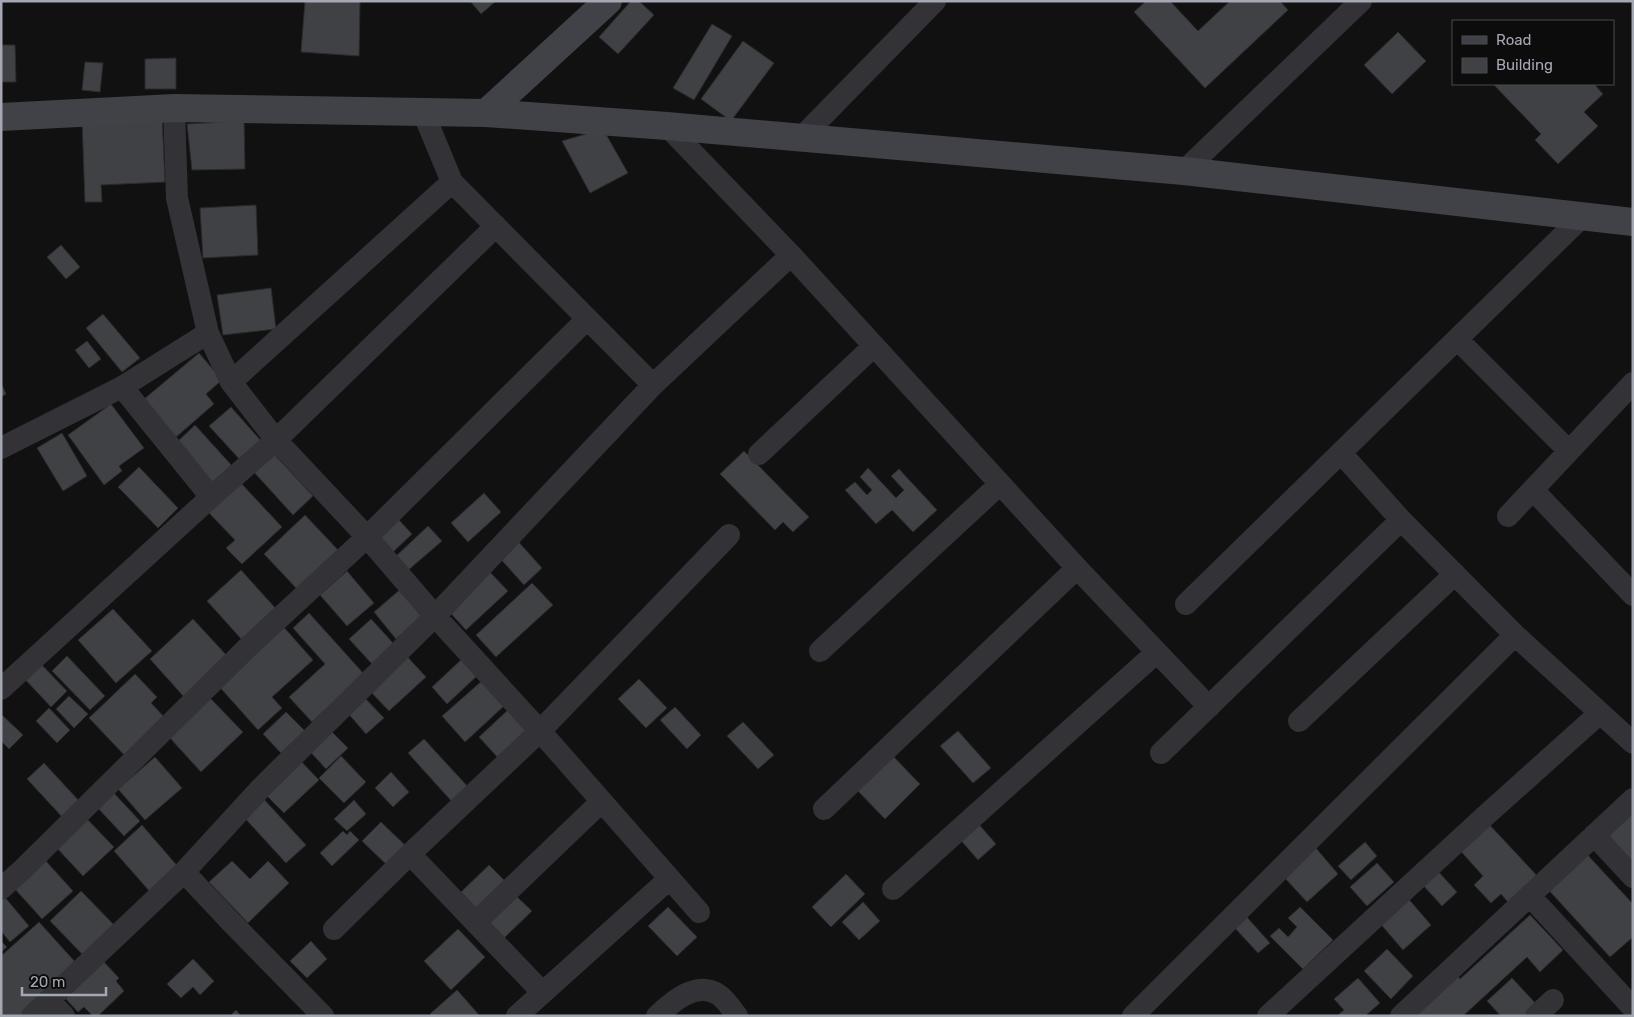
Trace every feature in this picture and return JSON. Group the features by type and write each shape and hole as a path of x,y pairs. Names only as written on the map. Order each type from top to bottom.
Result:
{"street":[{"path":"486,113 608,1"},
{"path":"801,138 935,1"},
{"path":"1184,171 1353,4"},
{"path":"174,108 177,198 208,333 231,382 276,440 367,537 699,912"},
{"path":"1,117 174,108 486,113 667,126 1184,171 1633,222"},
{"path":"422,112 452,182 653,385"},
{"path":"667,126 790,255 1000,484 1209,707"},
{"path":"231,382 452,182"},
{"path":"1186,604 1583,216"},
{"path":"1,689 276,440 496,226"},
{"path":"32,1016 56,1008 261,788 435,616 653,385 790,255"},
{"path":"4,880 247,648 367,537 587,319"},
{"path":"1,448 122,386 208,333"},
{"path":"1457,339 1569,451"},
{"path":"759,454 874,346"},
{"path":"1508,516 1633,383"},
{"path":"122,386 211,497"},
{"path":"1341,453 1400,520 1515,635 1633,743"},
{"path":"820,651 1000,484"},
{"path":"1533,490 1633,595"},
{"path":"1161,753 1400,520"},
{"path":"334,929 540,731 729,535"},
{"path":"824,809 1078,568"},
{"path":"1299,721 1455,574"},
{"path":"1133,1016 1515,635"},
{"path":"892,889 1157,652"},
{"path":"1268,1016 1600,713"},
{"path":"1401,1016 1633,798"},
{"path":"476,922 601,802"},
{"path":"1594,835 1633,877"},
{"path":"410,854 542,992"},
{"path":"184,872 230,922 323,1016"},
{"path":"517,1016 669,879"},
{"path":"1530,896 1633,1008"},
{"path":"657,1016 668,1005 693,990 709,990 719,995 737,1016"},
{"path":"1536,1016 1552,1000"}],"building":[{"path":"305,1 360,1 359,56 301,52"},
{"path":"470,1 496,1 481,14"},
{"path":"631,1 639,1 654,15 618,54 599,37"},
{"path":"1146,1 1170,1 1198,31 1230,1 1280,1 1288,10 1205,88 1134,12"},
{"path":"712,24 732,36 694,100 673,88"},
{"path":"1398,32 1426,61 1392,94 1364,65"},
{"path":"743,41 774,63 731,121 701,99"},
{"path":"1,45 15,45 16,82 1,82"},
{"path":"176,58 176,89 145,89 145,59"},
{"path":"85,62 103,63 100,92 82,90"},
{"path":"1494,85 1595,85 1603,94 1584,112 1598,126 1558,164 1535,140 1541,134"},
{"path":"162,115 165,182 101,185 102,202 85,202 82,119"},
{"path":"244,121 245,169 192,170 187,124"},
{"path":"603,129 628,173 590,193 562,141"},
{"path":"256,205 258,255 203,258 200,208"},
{"path":"61,245 80,267 66,279 47,257"},
{"path":"271,288 276,329 223,335 217,295"},
{"path":"103,314 140,358 122,372 86,328"},
{"path":"87,341 101,359 89,368 75,350"},
{"path":"199,353 222,380 206,394 214,404 175,438 143,400"},
{"path":"1,383 6,394 1,397"},
{"path":"111,404 144,448 119,466 122,471 104,485 68,435"},
{"path":"231,407 263,443 242,462 209,426"},
{"path":"195,425 234,468 214,486 176,443"},
{"path":"62,433 87,476 63,491 37,448"},
{"path":"744,451 809,517 793,532 783,522 775,530 720,474"},
{"path":"272,452 313,496 293,515 252,470"},
{"path":"139,467 178,508 158,528 118,487"},
{"path":"868,468 896,498 904,490 891,476 899,469 937,510 913,532 892,510 876,524 845,490 855,482 867,495 872,490 860,477"},
{"path":"239,481 282,527 242,564 226,548 235,540 207,511"},
{"path":"484,493 501,512 468,542 451,523"},
{"path":"305,515 339,551 298,590 264,554"},
{"path":"398,519 412,534 391,554 378,539"},
{"path":"428,526 442,541 406,572 394,558"},
{"path":"515,538 542,568 524,585 497,555"},
{"path":"241,570 278,611 244,642 207,601"},
{"path":"488,570 508,591 466,630 446,608"},
{"path":"347,571 374,603 347,626 320,595"},
{"path":"532,583 553,605 496,657 476,635"},
{"path":"403,587 426,614 396,639 374,612"},
{"path":"113,609 152,651 116,683 78,640"},
{"path":"309,613 364,674 312,722 289,697 325,664 293,628"},
{"path":"193,619 229,658 185,698 150,659"},
{"path":"371,619 394,644 372,664 349,639"},
{"path":"281,624 313,660 272,697 282,708 258,730 216,683"},
{"path":"404,653 426,677 389,711 367,688"},
{"path":"67,656 105,696 90,710 52,671"},
{"path":"463,658 479,674 447,704 432,687"},
{"path":"38,661 67,691 51,707 22,676"},
{"path":"135,674 157,697 151,703 168,721 129,760 89,718"},
{"path":"639,679 667,708 646,728 618,699"},
{"path":"483,680 505,705 465,742 442,716"},
{"path":"69,696 88,714 74,728 56,709"},
{"path":"363,696 384,718 366,734 346,711"},
{"path":"210,698 243,732 201,772 169,737"},
{"path":"675,707 701,735 687,749 660,720"},
{"path":"49,708 70,730 57,743 36,721"},
{"path":"510,708 531,730 500,760 479,737"},
{"path":"286,712 305,731 281,753 263,734"},
{"path":"1,714 23,735 9,749 1,741"},
{"path":"743,722 774,755 758,769 727,736"},
{"path":"327,727 348,748 326,769 306,747"},
{"path":"958,731 991,768 973,783 940,746"},
{"path":"424,739 470,789 454,804 408,753"},
{"path":"889,752 920,784 885,819 854,787"},
{"path":"341,756 366,782 344,803 319,778"},
{"path":"155,757 182,788 145,820 118,789"},
{"path":"298,758 319,780 284,813 263,792"},
{"path":"44,763 81,803 64,819 27,779"},
{"path":"391,772 409,792 393,807 375,788"},
{"path":"111,790 140,821 124,836 95,805"},
{"path":"261,796 306,845 286,863 241,814"},
{"path":"354,800 366,814 347,831 334,819"},
{"path":"1633,806 1633,871 1601,836"},
{"path":"85,817 114,847 83,876 55,846"},
{"path":"976,821 996,844 978,860 958,837"},
{"path":"1486,821 1542,881 1513,908 1501,894 1491,903 1474,885 1483,876 1457,847"},
{"path":"381,822 409,849 390,868 362,841"},
{"path":"142,825 180,869 152,894 114,851"},
{"path":"343,831 347,835 350,831 359,840 332,866 320,853"},
{"path":"1365,842 1377,856 1351,880 1338,866"},
{"path":"1315,847 1338,874 1307,902 1283,876"},
{"path":"1583,850 1633,904 1633,937 1610,957 1544,885"},
{"path":"45,860 73,891 42,919 14,888"},
{"path":"232,861 250,879 268,861 289,883 248,923 209,882"},
{"path":"1377,863 1394,882 1367,906 1350,887"},
{"path":"489,865 509,885 480,913 461,892"},
{"path":"1436,869 1457,892 1442,906 1421,883"},
{"path":"846,874 865,894 831,927 812,907"},
{"path":"81,891 119,930 85,957 50,921"},
{"path":"514,894 532,911 503,939 486,921"},
{"path":"3,895 29,926 10,942 1,931 1,897"},
{"path":"1406,896 1431,925 1403,950 1378,921"},
{"path":"863,902 880,921 859,940 842,922"},
{"path":"668,907 697,937 677,956 648,926"},
{"path":"1300,907 1333,940 1303,969 1270,936 1279,928 1288,937 1297,927 1288,918"},
{"path":"1245,915 1270,943 1258,953 1233,926"},
{"path":"1530,915 1563,950 1540,972 1527,957 1463,1016 1413,1016 1457,975 1460,979"},
{"path":"39,922 77,964 20,1016 1,1016 1,956"},
{"path":"458,929 485,957 451,990 424,961"},
{"path":"1,941 7,947 1,952"},
{"path":"311,941 327,959 307,978 290,961"},
{"path":"1387,949 1413,976 1391,999 1364,971"},
{"path":"193,959 214,981 200,995 193,987 181,998 167,984"},
{"path":"103,961 119,978 116,981 124,991 98,1016 93,1016 84,1007 78,1012 65,998"},
{"path":"1358,978 1380,1003 1365,1016 1339,1016 1344,1010 1334,999"},
{"path":"1512,978 1539,1007 1530,1016 1501,1016 1487,1001"},
{"path":"457,990 480,1016 432,1016 430,1014"},
{"path":"236,1010 241,1016 230,1016"}]}
